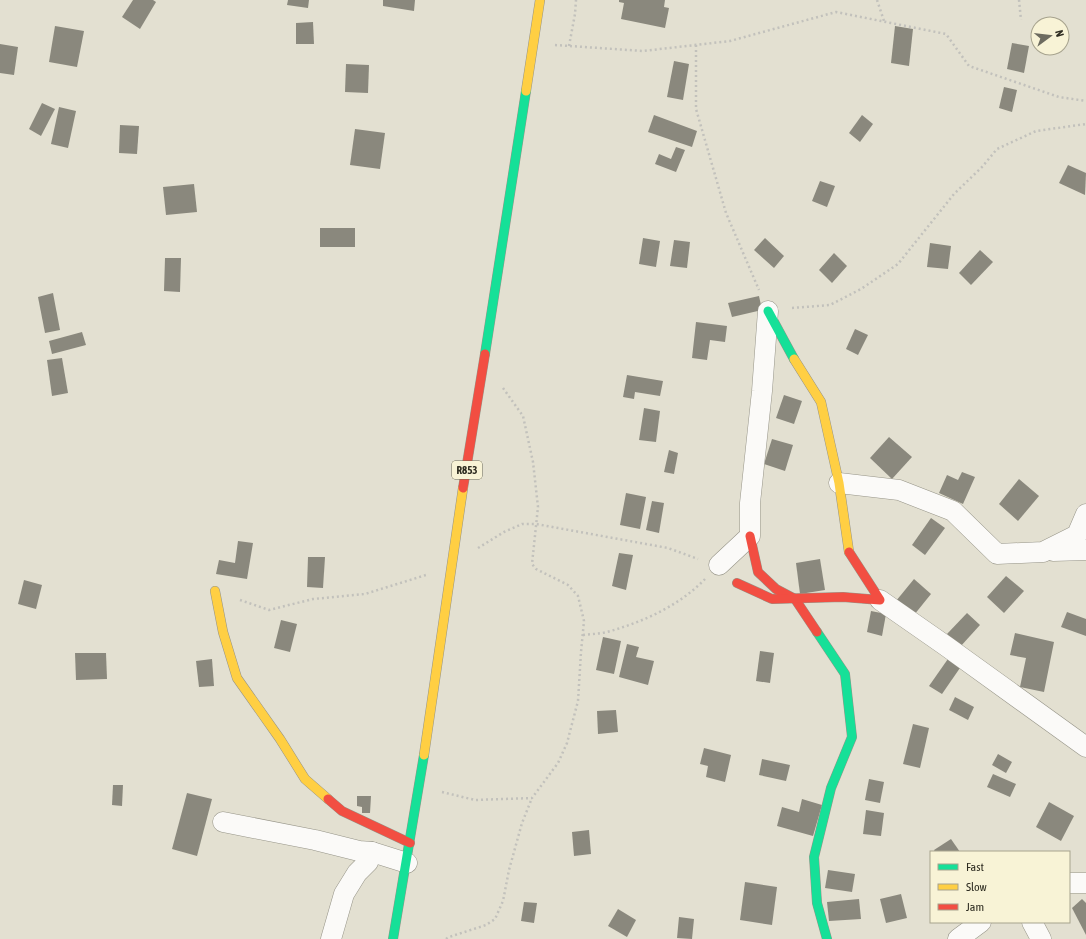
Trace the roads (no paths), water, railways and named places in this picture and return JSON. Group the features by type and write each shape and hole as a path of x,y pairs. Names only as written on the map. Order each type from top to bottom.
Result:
{"street":[{"name":"R853","path":"394,939 419,787 451,568 540,0"},
{"path":"768,311 792,355 821,402 839,483 848,551 880,600 1086,747"},
{"path":"768,311 762,391 750,503 750,536 758,572 776,588 795,599 845,674 852,736 831,788 814,857 816,903 826,939"},
{"path":"839,483 899,490 954,511 997,554 1086,550"},
{"path":"1043,552 1078,535 1086,514"},
{"path":"717,567 750,536"},
{"path":"736,584 772,599 843,597 880,600"},
{"path":"215,591 223,632 237,678 280,739 305,778 342,811 410,842"},
{"path":"223,822 315,840 359,851 372,852 407,863"},
{"path":"330,939 344,894 357,873 368,862 372,852"},
{"path":"1070,883 1086,883"},
{"path":"958,939 980,923"},
{"path":"1033,923 1041,939"}]}
